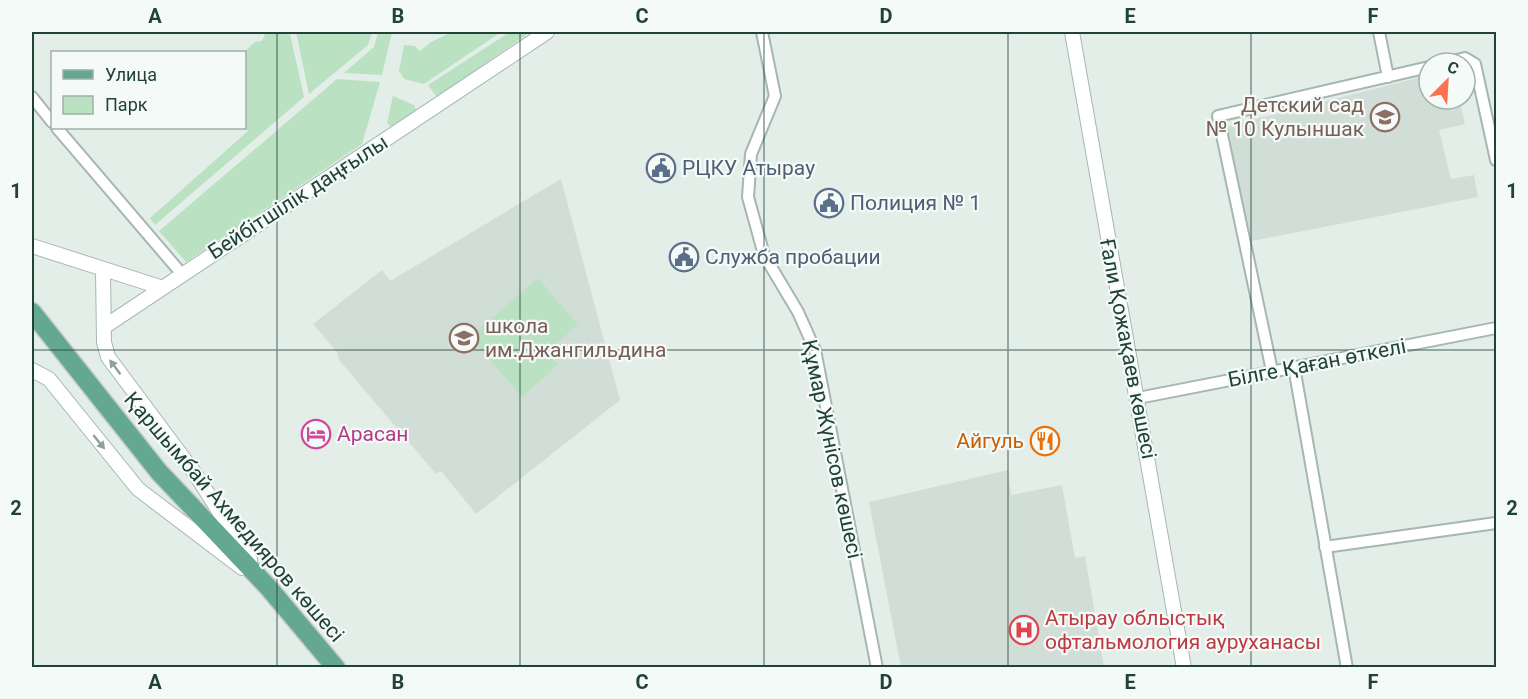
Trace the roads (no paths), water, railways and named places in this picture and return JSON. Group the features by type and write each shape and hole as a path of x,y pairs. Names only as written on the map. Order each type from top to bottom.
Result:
{"main road":[{"name":"Қаршымбай Ахмедияров көшесі","path":"32,312 159,472 268,587 336,668"}],"street":[{"name":"Бейбітшілік даңғылы","path":"104,327 181,273 442,104 547,32"},
{"name":"Құмар Жүнісов көшесі","path":"762,32 775,96 751,154 748,197 764,255 798,312 815,350 877,668"},
{"name":"Ғали Қожақаев көшесі","path":"1072,32 1184,668"},
{"path":"1379,32 1388,77"},
{"path":"1272,371 1218,116 1417,70"},
{"path":"1477,70 1492,115 1497,160"},
{"path":"32,97 51,121"},
{"path":"58,129 181,273"},
{"path":"32,246 103,271 160,287"},
{"path":"103,271 104,342 108,357 196,475 268,587"},
{"name":"Білге Қаған өткелі","path":"1138,398 1497,328"},
{"path":"1294,367 1347,668"},
{"path":"32,370 49,379 138,489 268,587"},
{"path":"1325,547 1497,523"}],"place":[{"name":"Детский сад № 10 Кулыншак","path":"1385,117"},
{"name":"РЦКУ Атырау","path":"661,168"},
{"name":"Полиция № 1","path":"829,203"},
{"name":"Служба пробации","path":"684,257"},
{"name":"школа им.Джангильдина","path":"464,338"},
{"name":"Арасан","path":"316,434"},
{"name":"Айгуль","path":"1045,441"},
{"name":"Атырау облыстық офтальмология ауруханасы","path":"1024,630"}]}
